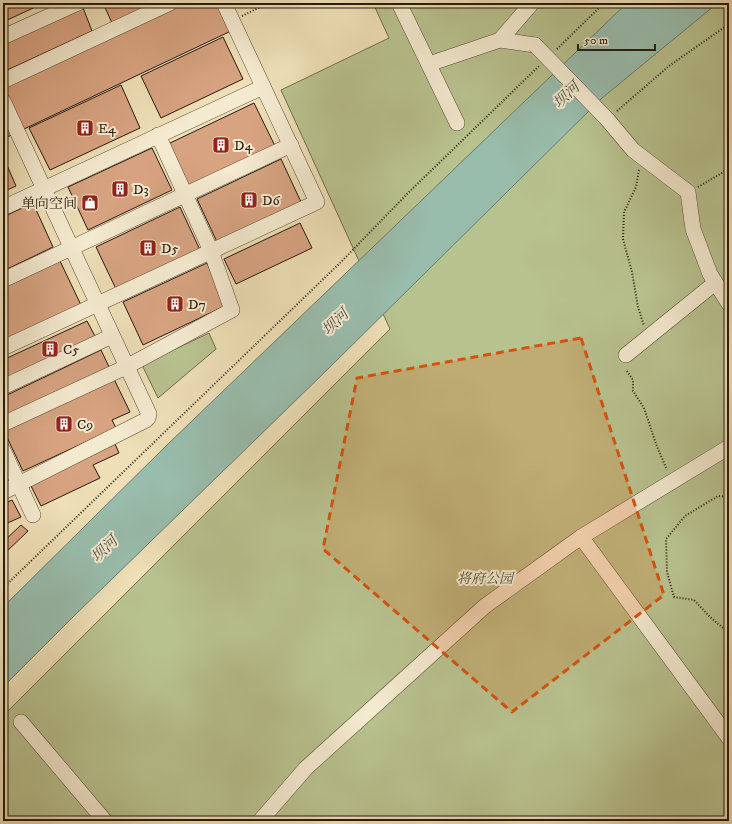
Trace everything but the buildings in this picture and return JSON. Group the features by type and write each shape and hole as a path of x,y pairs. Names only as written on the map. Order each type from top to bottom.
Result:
{"lane":[{"path":"3,37 78,3"},
{"path":"3,81 170,3"},
{"path":"3,348 317,202 224,3"},
{"path":"399,3 457,123"},
{"path":"500,40 532,3"},
{"path":"428,64 500,40 535,45 607,119 633,150 688,192 693,229 710,274 729,304"},
{"path":"3,208 263,86"},
{"path":"3,100 45,188 148,414 148,418 146,420 3,492"},
{"path":"3,424 126,367 232,310 211,251 158,135"},
{"path":"3,280 291,145"},
{"path":"626,355 715,283"},
{"path":"3,388 112,336"},
{"path":"260,821 306,768 485,606 581,537 729,447"},
{"path":"3,450 33,515"},
{"path":"581,537 729,738"},
{"path":"21,722 106,821"}],"path":[{"path":"232,20 268,3"},
{"path":"554,52 604,3"},
{"path":"607,119 669,66 729,24"},
{"path":"3,588 336,266 408,193 543,63"},
{"path":"639,154 639,172 636,187 624,212 623,239 632,272 638,307 647,337"},
{"path":"688,192 729,169"},
{"path":"626,371 633,380 633,391 644,408 656,444 672,482"},
{"path":"729,497 718,496 685,516 666,539 666,545 667,572 674,597 694,600 729,633"}],"highlighted area":[{"path":"581,338 664,595 512,712 323,549 357,378"}],"green space":[{"name":"将府公园","path":"373,3 729,3 729,821 3,821 3,716 390,329 281,90 389,38"},
{"path":"209,333 216,349 158,398 142,365"}],"water":[{"name":"坝河","path":"627,3 721,3 714,6 602,98 3,687 3,607 168,444"}],"place":[{"name":"E4","path":"85,128"},
{"name":"D4","path":"221,145"},
{"name":"D3","path":"120,189"},
{"name":"D6","path":"249,200"},
{"name":"单向空间","path":"90,203"},
{"name":"D5","path":"148,248"},
{"name":"D7","path":"175,304"},
{"name":"C5","path":"50,349"},
{"name":"C9","path":"64,424"}]}
